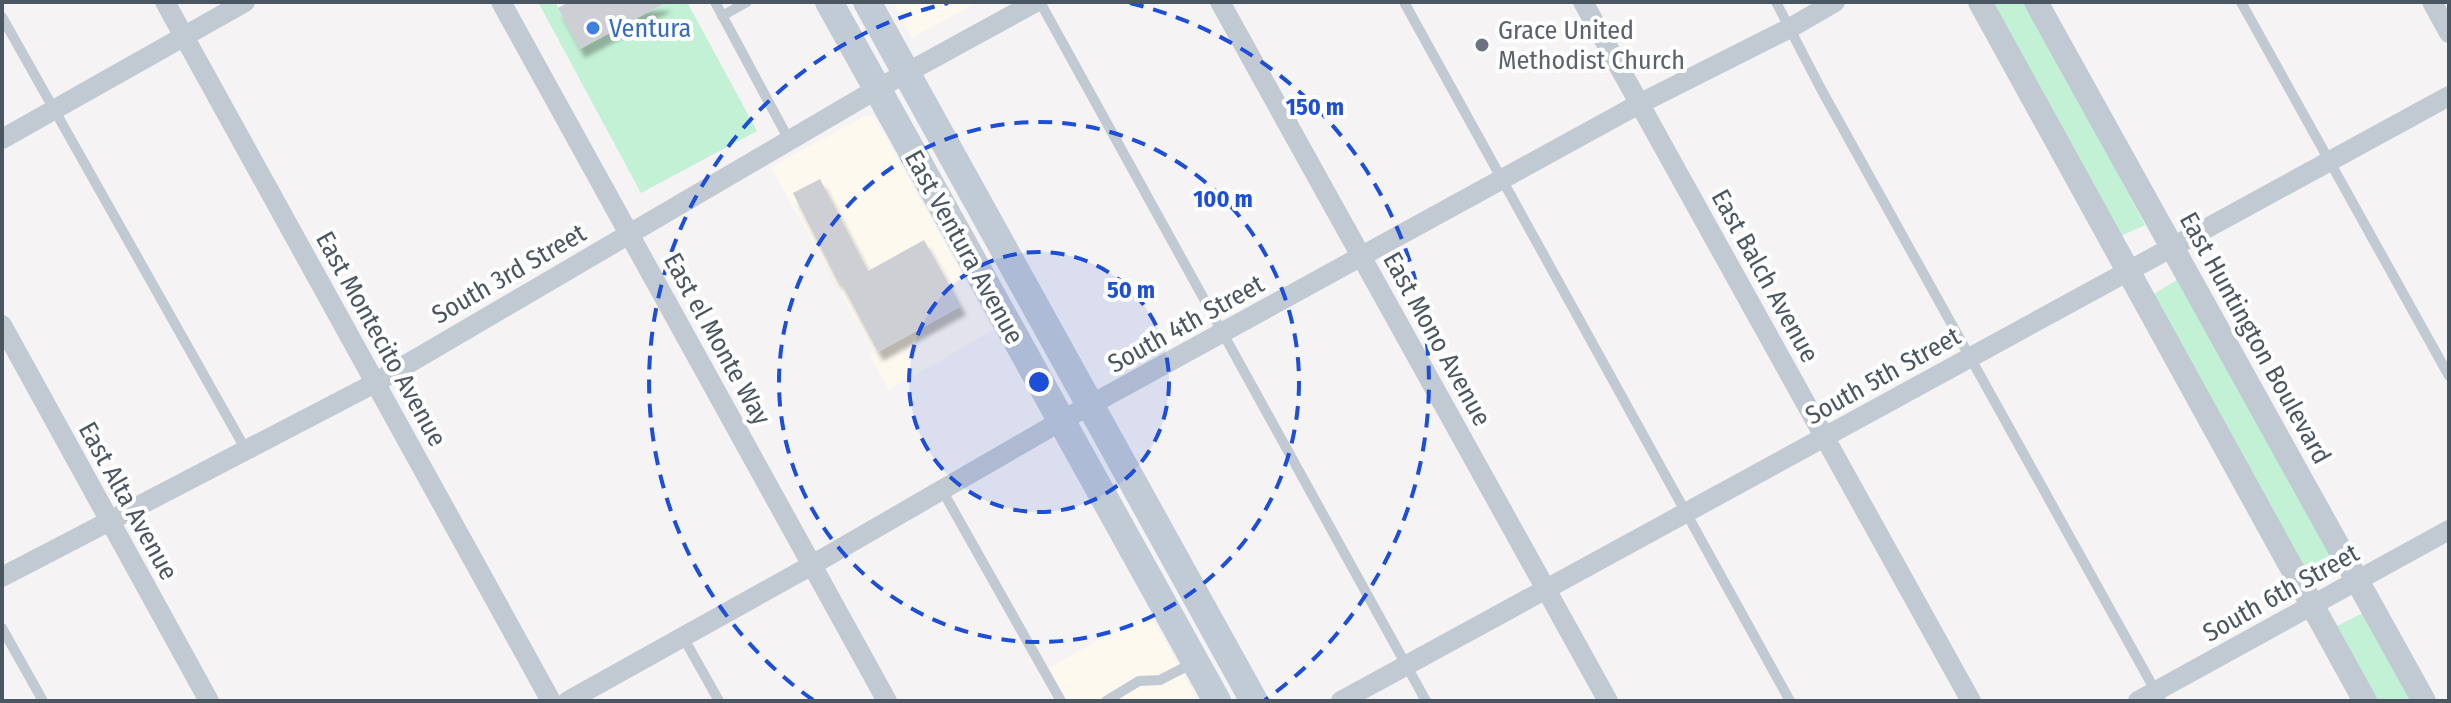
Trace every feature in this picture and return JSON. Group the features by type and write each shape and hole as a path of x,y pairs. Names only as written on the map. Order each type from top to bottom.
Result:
{"main road":[{"name":"East Ventura Avenue","path":"829,2 1217,701"},
{"name":"East Ventura Avenue","path":"867,2 1254,701"}],"street":[{"name":"East Montecito Avenue","path":"165,2 551,701"},
{"path":"2,139 245,2"},
{"name":"East el Monte Way","path":"501,2 887,701"},
{"name":"South 3rd Street","path":"2,577 375,383 877,89 1038,2"},
{"name":"East Mono Avenue","path":"1220,2 1608,701"},
{"name":"East Balch Avenue","path":"1583,2 1971,701"},
{"name":"South 4th Street","path":"568,701 1061,421 1639,104 1835,2"},
{"path":"1980,2 2365,701"},
{"name":"East Huntington Boulevard","path":"2036,2 2424,701"},
{"path":"2432,2 2449,33"},
{"name":"South 5th Street","path":"1341,701 2449,96"},
{"name":"East Alta Avenue","path":"2,325 209,701"},
{"name":"South 6th Street","path":"2152,698 2449,530"}],"lane":[{"path":"715,2 789,140"},
{"path":"722,16 747,2"},
{"path":"1038,2 1426,701"},
{"path":"1404,2 1790,701"},
{"path":"1776,2 2152,698"},
{"path":"2241,2 2449,376"},
{"path":"2,17 246,450"},
{"path":"942,490 1061,701"},
{"path":"2,628 43,701"},
{"path":"683,637 719,701"},
{"path":"1106,701 1139,681 1160,680 1195,662"}],"shaded area":[{"path":"893,2 977,2 912,38"},
{"path":"865,116 873,116 876,120 993,330 889,390 870,356 874,353 771,167"},
{"path":"1149,612 1198,701 1067,701 1049,668"}],"green space":[{"path":"538,2 555,2 580,48 667,2 687,2 757,131 641,193"},
{"path":"1988,2 2027,2 2145,225 2121,236"},
{"path":"2177,280 2331,555 2308,569 2305,570 2152,295"},
{"path":"2363,613 2414,701 2374,701 2337,626"}],"building":[{"name":"Ventura","path":"569,2 667,2 580,49 558,8"},
{"path":"820,179 868,271 924,240 961,306 878,352 793,193"}],"place":[{"name":"Ventura","path":"593,28"},
{"name":"Grace United Methodist Church","path":"1482,45"}]}
